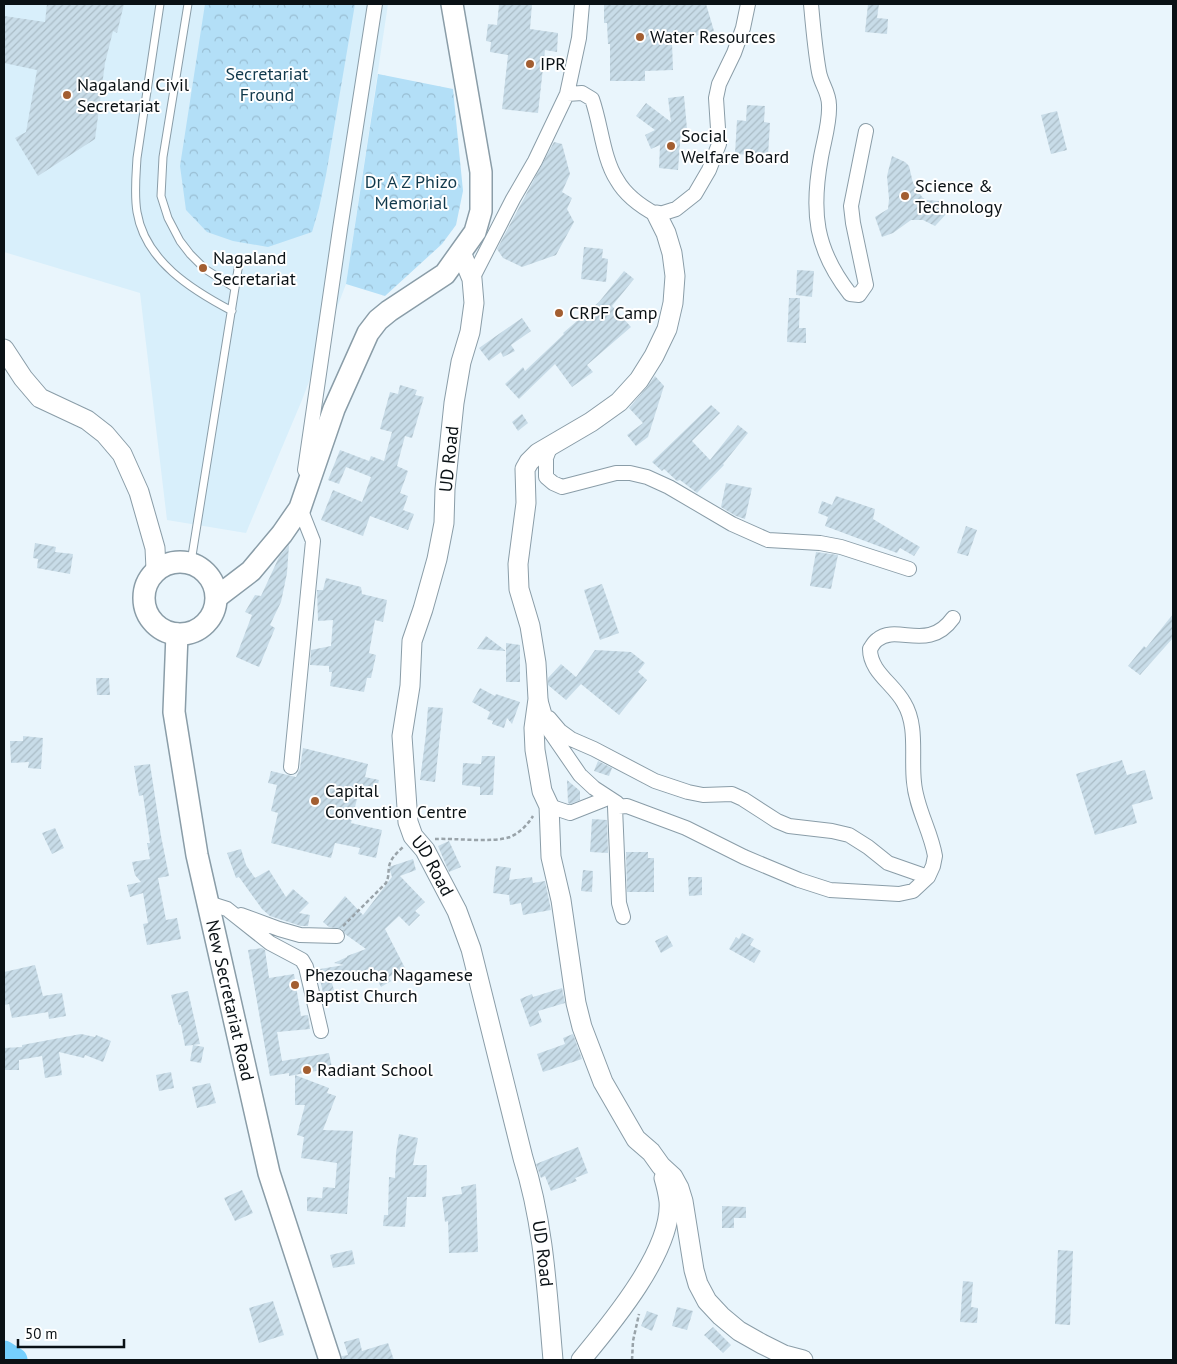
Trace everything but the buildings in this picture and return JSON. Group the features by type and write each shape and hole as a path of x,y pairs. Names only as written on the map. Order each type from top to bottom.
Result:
{"main road":[{"path":"217,597 250,571 282,534 300,508 334,409 368,333 378,320 389,311 445,274 475,232 482,193 481,172 452,4"},
{"path":"657,215 672,253 675,276 673,303 667,329 654,356 639,380 619,402 591,422 538,453 529,462 526,469 526,503 518,564 519,589 530,626 536,663 538,694 534,728 535,750 546,798 551,857 561,900 576,1003 582,1027 603,1082 636,1139 651,1152 679,1188 683,1201 694,1270 698,1284 707,1301 739,1331 784,1355 802,1360"},
{"name":"UD Road","path":"461,252 472,280 474,303 470,332 461,362 454,403 445,489 444,523 435,568 412,641 410,686 402,736 408,822 413,836 425,850 457,911 473,958 523,1158 533,1189 543,1247 553,1360"},
{"path":"4,349 23,378 40,398 87,420 105,434 122,454 139,492 155,548 156,569"},
{"path":"175,562 191,562 207,573 216,588 217,597 214,614 209,621 195,632 177,634 169,632 154,623 145,608 145,591 147,582 156,569 175,562"},
{"name":"New Secretariat Road","path":"177,634 174,712 197,855 217,906 269,1173 330,1360"},
{"path":"581,1360 621,1311 657,1250 666,1226 669,1202 661,1166"}],"street":[{"path":"291,766 313,541 300,508 340,229 376,4"},
{"path":"472,280 513,199 535,161 567,94 579,38 582,4"},
{"path":"567,94 582,93 592,99 599,118 607,158 617,180 639,205 657,215 676,209 695,194 710,170 719,144 716,98 743,28 748,4"},
{"path":"811,4 819,75 828,95 829,105 816,190 817,228 826,253 843,286 850,294 859,295 866,284 851,206 866,131"},
{"path":"551,444 546,458 546,477 562,487 616,472 647,477 669,487 732,524 768,540 820,542 841,547 909,570"},
{"path":"538,694 550,730 580,775 612,802 686,828 744,857 799,880 830,890 899,894 913,891 928,877 935,856 914,784 910,715 904,702 875,666 870,656 870,649 878,639 890,634 923,635 940,632 948,625 952,618"},
{"path":"544,712 560,731 571,739 655,781 688,792 732,794 777,821 789,826 832,831 849,836 868,847 888,863 928,877"},
{"path":"546,798 570,813 612,802"},
{"path":"612,802 619,903 623,917"},
{"path":"217,906 300,935 337,936"},
{"path":"217,906 270,943 302,960 306,967 321,1031"}],"lane":[{"path":"160,4 137,158 135,183 137,212 142,230 152,247 180,279 196,291 232,311"},
{"path":"188,4 163,157 161,196 168,218 190,254 205,269 235,288"},
{"path":"191,562 239,262"}],"path":[{"path":"337,936 344,924 354,913 386,883 390,875 389,867 393,857 413,836 426,839 494,839 510,837 524,828 546,798"}],"shaded area":[{"name":"Nagaland Secretariat","path":"4,4 388,4 346,284 302,400 246,533 167,520 140,293 4,252"}],"green space":[{"name":"Secretariat Fround","path":"205,4 355,4 326,175 312,232 268,247 233,241 207,232 186,210 180,166"},
{"name":"Dr A Z Phizo Memorial","path":"378,74 453,89 463,191 456,225 442,244 385,296 346,284"}],"waterway":[{"path":"4,1353 15,1360"}],"place":[{"name":"Water Resources","path":"640,37"},
{"name":"IPR","path":"530,64"},
{"name":"Nagaland Civil Secretariat","path":"67,95"},
{"name":"Social Welfare Board","path":"671,146"},
{"name":"Science & Technology","path":"905,196"},
{"name":"Nagaland Secretariat","path":"203,268"},
{"name":"CRPF Camp","path":"559,313"},
{"name":"Capital Convention Centre","path":"315,801"},
{"name":"Phezoucha Nagamese Baptist Church","path":"295,985"},
{"name":"Radiant School","path":"307,1070"}]}
